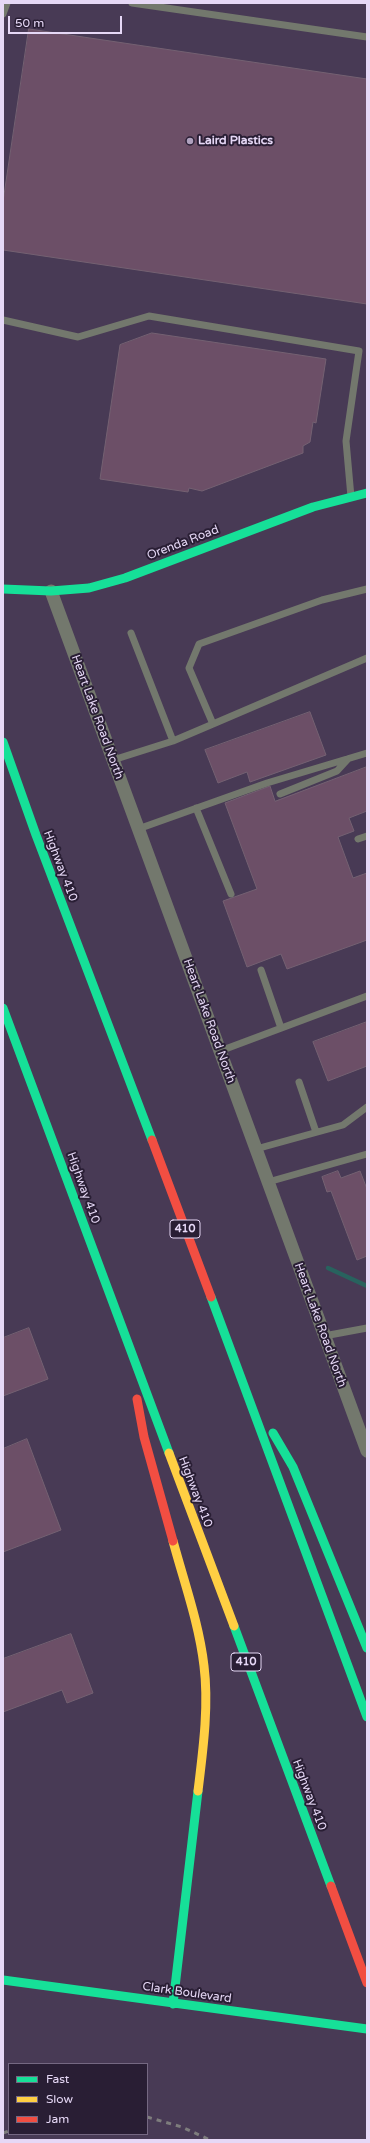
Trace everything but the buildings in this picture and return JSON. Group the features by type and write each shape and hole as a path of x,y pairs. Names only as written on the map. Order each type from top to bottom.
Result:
{"main road":[{"name":"Orenda Road","path":"3,589 51,591 90,588 125,578 313,507 367,493"},
{"name":"Highway 410","path":"3,742 36,835 244,1384 367,1717"},
{"name":"Highway 410","path":"3,1008 126,1341 367,1983"},
{"path":"126,1341 144,1437 197,1628 204,1666 205,1714 200,1774 172,2004"},
{"path":"244,1384 293,1467 367,1648"},
{"name":"Clark Boulevard","path":"3,1980 172,2004 367,2029"}],"street":[{"name":"Heart Lake Road North","path":"51,591 367,1451"}],"lane":[{"path":"3,14 7,3"},
{"path":"132,3 367,37"},
{"path":"3,320 78,337 149,316 367,352"},
{"path":"351,497 346,441 359,351"},
{"path":"213,724 188,668 199,644 322,600 367,589"},
{"path":"131,633 173,741"},
{"path":"113,760 173,741 367,658"},
{"path":"138,829 267,783 367,753"},
{"path":"280,794 337,771 348,759"},
{"path":"196,808 230,894"},
{"path":"358,839 367,836"},
{"path":"261,970 281,1028"},
{"path":"220,1050 367,996"},
{"path":"299,1082 316,1132"},
{"path":"256,1149 343,1126 367,1107"},
{"path":"268,1182 367,1156"},
{"path":"324,1336 367,1328"}],"waterway":[{"path":"328,1268 367,1286"}],"railway":[{"path":"148,2117 182,2127 210,2140"},
{"path":"3,2133 8,2131"}],"traffic: fast":[{"path":"3,589 51,591 89,588 125,578 313,507 367,493"},
{"path":"3,742 36,835 152,1140"},
{"path":"3,1008 169,1453"},
{"path":"211,1297 367,1717"},
{"path":"273,1433 293,1467 367,1648"},
{"path":"234,1626 331,1886"},
{"path":"173,2004 198,1791"},
{"path":"3,1980 367,2029"}],"traffic: slow":[{"path":"169,1453 234,1626"},
{"path":"173,1541 199,1634 204,1666 206,1712 198,1791"}],"traffic: jam":[{"path":"152,1140 211,1297"},
{"path":"137,1399 144,1437 173,1541"},
{"path":"331,1886 367,1983"}],"place":[{"name":"Laird Plastics","path":"190,141"}]}
